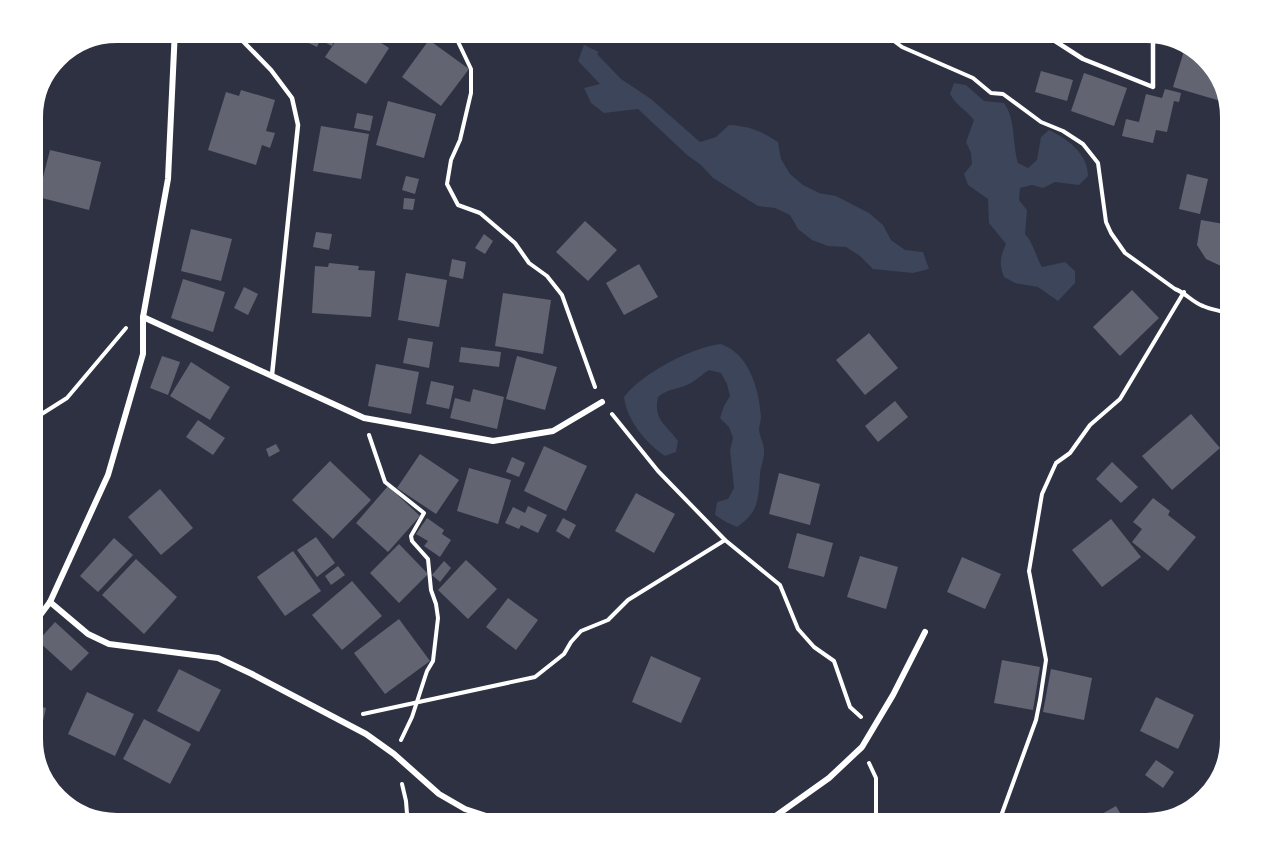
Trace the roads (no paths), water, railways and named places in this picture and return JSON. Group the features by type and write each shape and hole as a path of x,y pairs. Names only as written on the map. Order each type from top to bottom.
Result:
{"street":[{"path":"39,617 50,602 108,475 143,354 143,317 168,179 175,39"},
{"path":"143,317 364,418 493,441 553,431 602,402"},
{"path":"50,602 88,634 109,644 218,658 366,734 394,754 438,794 465,809 490,817"},
{"path":"775,817 829,778 862,747 893,695 925,632"}],"lane":[{"path":"241,39 271,70 292,98 298,125 272,375"},
{"path":"1054,39 1083,59 1153,87 1153,40"}]}
